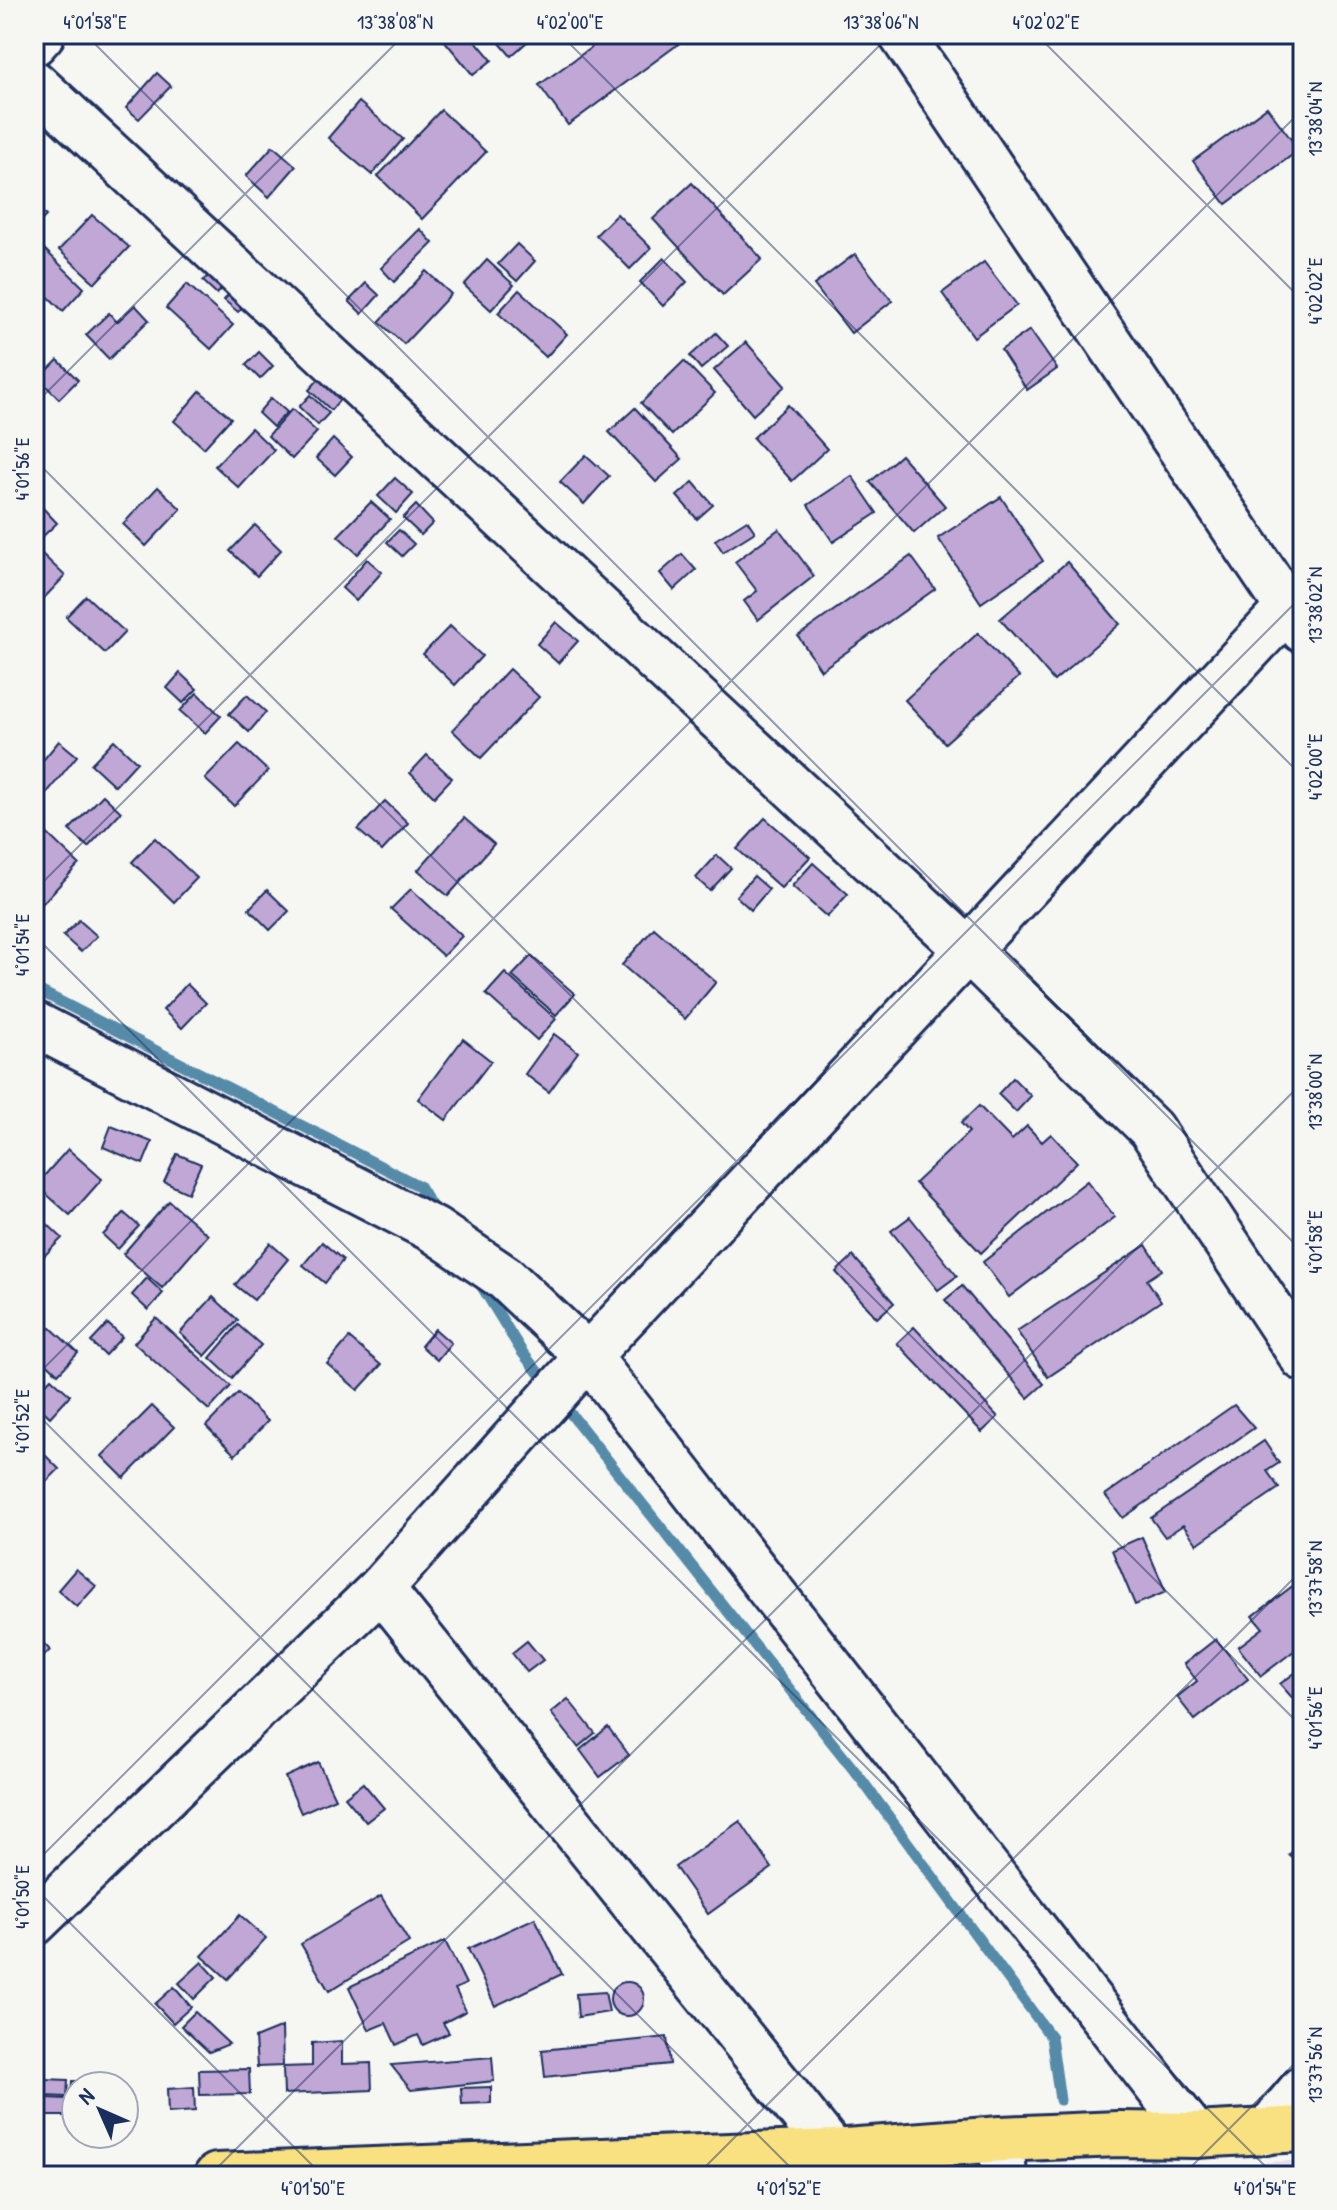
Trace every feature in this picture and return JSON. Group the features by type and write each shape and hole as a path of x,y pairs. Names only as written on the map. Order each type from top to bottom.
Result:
{"main road":[{"path":"217,2176 1002,2158 1118,2134 1195,2135 1284,2130"}],"street":[{"path":"34,43 42,34"},
{"path":"34,1923 381,1588 588,1356 968,950 1295,619 901,34"},
{"path":"34,83 968,950 1151,1129 1303,1358"},
{"path":"34,1024 434,1230 505,1278 588,1356 1195,2135"},
{"path":"381,1588 823,2164"},
{"path":"1284,2130 1303,2088"}],"shaded area":[{"path":"1303,2160 1303,2176 1229,2176 1243,2164"}],"building":[{"path":"439,34 470,34 492,60 473,75"},
{"path":"492,34 536,34 511,56"},
{"path":"610,34 692,34 568,125 539,85"},
{"path":"157,73 171,86 139,119 126,108"},
{"path":"359,102 403,139 372,175 328,138"},
{"path":"1267,107 1299,150 1226,204 1193,161"},
{"path":"441,110 486,152 422,219 378,176"},
{"path":"273,146 296,166 269,197 246,176"},
{"path":"692,183 762,259 723,295 653,219"},
{"path":"34,204 46,216 35,227 34,226"},
{"path":"617,214 651,248 630,269 596,235"},
{"path":"92,215 129,247 95,283 59,250"},
{"path":"420,229 433,243 394,282 381,268"},
{"path":"36,241 84,288 63,311 34,283"},
{"path":"517,244 535,261 517,281 498,264"},
{"path":"855,254 892,301 851,333 814,285"},
{"path":"664,258 687,282 663,306 640,282"},
{"path":"487,260 514,285 491,310 464,285"},
{"path":"984,262 1017,305 974,337 942,293"},
{"path":"213,270 227,283 217,294 203,281"},
{"path":"426,271 451,294 404,344 379,322"},
{"path":"366,283 379,295 362,314 349,301"},
{"path":"187,284 233,325 211,349 166,308"},
{"path":"234,289 248,302 238,312 224,300"},
{"path":"519,290 567,334 546,357 498,313"},
{"path":"135,305 149,320 109,359 86,335 109,313 117,322"},
{"path":"1030,330 1057,369 1027,390 1001,350"},
{"path":"716,333 728,346 701,369 690,356"},
{"path":"746,342 785,386 753,415 714,370"},
{"path":"259,352 273,366 260,379 246,365"},
{"path":"58,360 78,380 59,399 39,379"},
{"path":"684,361 715,393 672,435 641,403"},
{"path":"327,370 348,390 331,410 309,390"},
{"path":"200,391 231,418 204,448 174,421"},
{"path":"310,395 329,413 318,425 299,407"},
{"path":"271,398 287,412 273,427 258,413"},
{"path":"788,405 827,449 792,481 753,438"},
{"path":"635,408 682,459 656,482 609,432"},
{"path":"292,409 317,432 292,459 268,436"},
{"path":"251,428 274,450 239,488 215,466"},
{"path":"333,439 352,457 335,475 316,458"},
{"path":"586,455 609,476 584,504 560,482"},
{"path":"901,455 945,506 914,533 870,482"},
{"path":"852,476 877,513 833,542 808,505"},
{"path":"395,478 413,494 396,513 378,496"},
{"path":"693,482 713,505 697,519 677,496"},
{"path":"158,487 181,509 146,546 123,524"},
{"path":"1001,497 1043,561 981,603 938,538"},
{"path":"371,502 390,519 358,554 338,536"},
{"path":"40,505 57,523 40,539 34,533 34,511"},
{"path":"416,505 433,523 421,535 403,518"},
{"path":"747,520 755,532 723,552 715,540"},
{"path":"255,525 281,550 257,576 230,551"},
{"path":"779,529 814,576 758,620 744,601 757,591 735,562"},
{"path":"399,530 414,544 402,556 387,542"},
{"path":"39,551 65,576 43,599 34,590 34,557"},
{"path":"682,554 696,570 674,590 660,573"},
{"path":"911,556 935,589 821,670 798,636"},
{"path":"367,559 382,572 356,601 342,588"},
{"path":"1067,562 1120,624 1054,681 1000,619"},
{"path":"86,596 125,632 105,653 66,617"},
{"path":"556,622 578,641 558,663 537,644"},
{"path":"450,626 482,656 455,685 423,654"},
{"path":"978,633 1019,677 945,743 905,700"},
{"path":"509,669 539,697 481,758 452,730"},
{"path":"180,673 197,689 183,703 167,688"},
{"path":"197,693 221,716 205,733 180,711"},
{"path":"247,695 266,712 249,732 229,714"},
{"path":"114,740 137,762 115,786 91,764"},
{"path":"59,741 77,756 34,809 34,771"},
{"path":"239,744 268,771 234,806 205,779"},
{"path":"427,755 452,778 434,797 410,773"},
{"path":"103,795 121,812 88,847 69,830"},
{"path":"385,801 408,823 382,851 358,830"},
{"path":"464,818 494,844 448,896 418,870"},
{"path":"765,818 810,857 781,888 737,849"},
{"path":"35,822 79,864 41,905 34,899"},
{"path":"155,838 197,878 174,902 132,862"},
{"path":"717,855 731,868 710,891 696,878"},
{"path":"813,863 848,894 827,917 792,886"},
{"path":"754,876 769,889 751,910 736,896"},
{"path":"411,889 462,936 443,956 391,909"},
{"path":"267,890 289,911 270,930 249,909"},
{"path":"79,920 97,936 81,952 63,936"},
{"path":"654,928 716,982 685,1019 622,965"},
{"path":"531,956 575,994 556,1015 512,976"},
{"path":"505,973 556,1019 537,1040 486,994"},
{"path":"187,984 206,1003 182,1028 163,1010"},
{"path":"554,1034 578,1052 549,1092 525,1074"},
{"path":"463,1039 491,1061 446,1120 418,1099"},
{"path":"1013,1078 1031,1096 1016,1112 998,1094"},
{"path":"979,1106 1012,1140 1027,1126 1042,1142 1051,1134 1077,1162 981,1253 915,1183 969,1132 961,1123"},
{"path":"111,1126 152,1142 143,1164 103,1147"},
{"path":"68,1149 102,1179 70,1215 36,1185"},
{"path":"177,1154 201,1164 188,1193 164,1182"},
{"path":"1087,1181 1115,1217 1009,1297 983,1262"},
{"path":"169,1201 208,1235 162,1288 123,1254"},
{"path":"124,1213 139,1226 118,1249 103,1235"},
{"path":"910,1217 957,1276 938,1290 891,1231"},
{"path":"42,1219 62,1238 42,1258 34,1250 34,1227"},
{"path":"322,1242 343,1260 325,1283 303,1265"},
{"path":"270,1243 288,1259 254,1300 235,1285"},
{"path":"1146,1245 1162,1270 1147,1280 1161,1301 1048,1377 1017,1331"},
{"path":"853,1256 894,1303 877,1318 836,1272"},
{"path":"147,1278 163,1293 148,1310 132,1295"},
{"path":"962,1286 1044,1384 1028,1398 945,1300"},
{"path":"213,1297 238,1320 205,1356 180,1333"},
{"path":"156,1318 231,1386 209,1410 134,1343"},
{"path":"108,1324 122,1337 105,1355 91,1342"},
{"path":"238,1325 261,1345 232,1378 210,1358"},
{"path":"50,1327 78,1353 58,1374 34,1351 34,1345"},
{"path":"914,1327 998,1417 982,1432 897,1343"},
{"path":"435,1329 451,1343 437,1360 421,1346"},
{"path":"349,1338 381,1365 358,1390 327,1364"},
{"path":"51,1378 70,1395 50,1417 34,1402 34,1396"},
{"path":"238,1393 268,1421 235,1455 206,1426"},
{"path":"1234,1405 1254,1428 1123,1518 1105,1495"},
{"path":"152,1406 174,1427 124,1478 102,1456"},
{"path":"1264,1441 1279,1463 1267,1471 1279,1488 1197,1544 1183,1525 1165,1537 1151,1518"},
{"path":"34,1444 59,1469 42,1486 34,1478"},
{"path":"1142,1537 1166,1592 1135,1605 1112,1550"},
{"path":"76,1569 96,1586 77,1607 58,1590"},
{"path":"1303,1578 1303,1644 1261,1676 1238,1647 1263,1628 1253,1616"},
{"path":"34,1634 50,1650 34,1666"},
{"path":"1216,1639 1248,1679 1195,1720 1177,1697 1197,1681 1184,1664"},
{"path":"527,1641 543,1660 527,1672 512,1653"},
{"path":"1303,1667 1303,1710 1280,1684"},
{"path":"568,1699 595,1733 578,1747 551,1713"},
{"path":"608,1727 629,1755 600,1777 580,1750"},
{"path":"318,1762 335,1798 301,1813 285,1777"},
{"path":"363,1783 384,1808 366,1822 345,1797"},
{"path":"740,1821 772,1868 708,1914 675,1867"},
{"path":"1303,1840 1303,1867 1289,1855"},
{"path":"381,1896 409,1942 329,1991 301,1944"},
{"path":"240,1915 266,1938 228,1979 202,1956"},
{"path":"535,1918 562,1974 495,2006 468,1949"},
{"path":"445,1941 466,1984 455,1989 466,2011 443,2023 449,2033 423,2045 418,2035 396,2045 386,2023 369,2030 349,1987"},
{"path":"202,1962 216,1977 194,1999 179,1983"},
{"path":"627,1982 639,1987 644,1999 639,2011 627,2016 615,2011 610,1999 615,1987"},
{"path":"174,1987 191,2007 173,2023 155,2004"},
{"path":"605,1992 609,2012 578,2017 576,1994"},
{"path":"195,2012 229,2044 209,2052 181,2026"},
{"path":"282,2027 283,2066 257,2067 255,2038"},
{"path":"667,2037 670,2064 545,2077 542,2050"},
{"path":"342,2041 342,2064 371,2063 372,2090 284,2094 283,2067 312,2066 312,2043"},
{"path":"492,2057 494,2081 411,2090 391,2065"},
{"path":"249,2069 250,2094 200,2095 199,2070"},
{"path":"45,2079 60,2080 60,2097 43,2096"},
{"path":"194,2087 195,2111 168,2113 167,2089"},
{"path":"491,2087 491,2103 462,2104 461,2088"},
{"path":"34,2097 43,2097 43,2116 34,2115"},
{"path":"46,2098 60,2099 60,2116 45,2116"}],"waterway":[{"path":"34,988 419,1186 437,1215"},
{"path":"476,1277 522,1352 549,1386"},
{"path":"559,1399 861,1779 1051,2037 1060,2100"}]}
